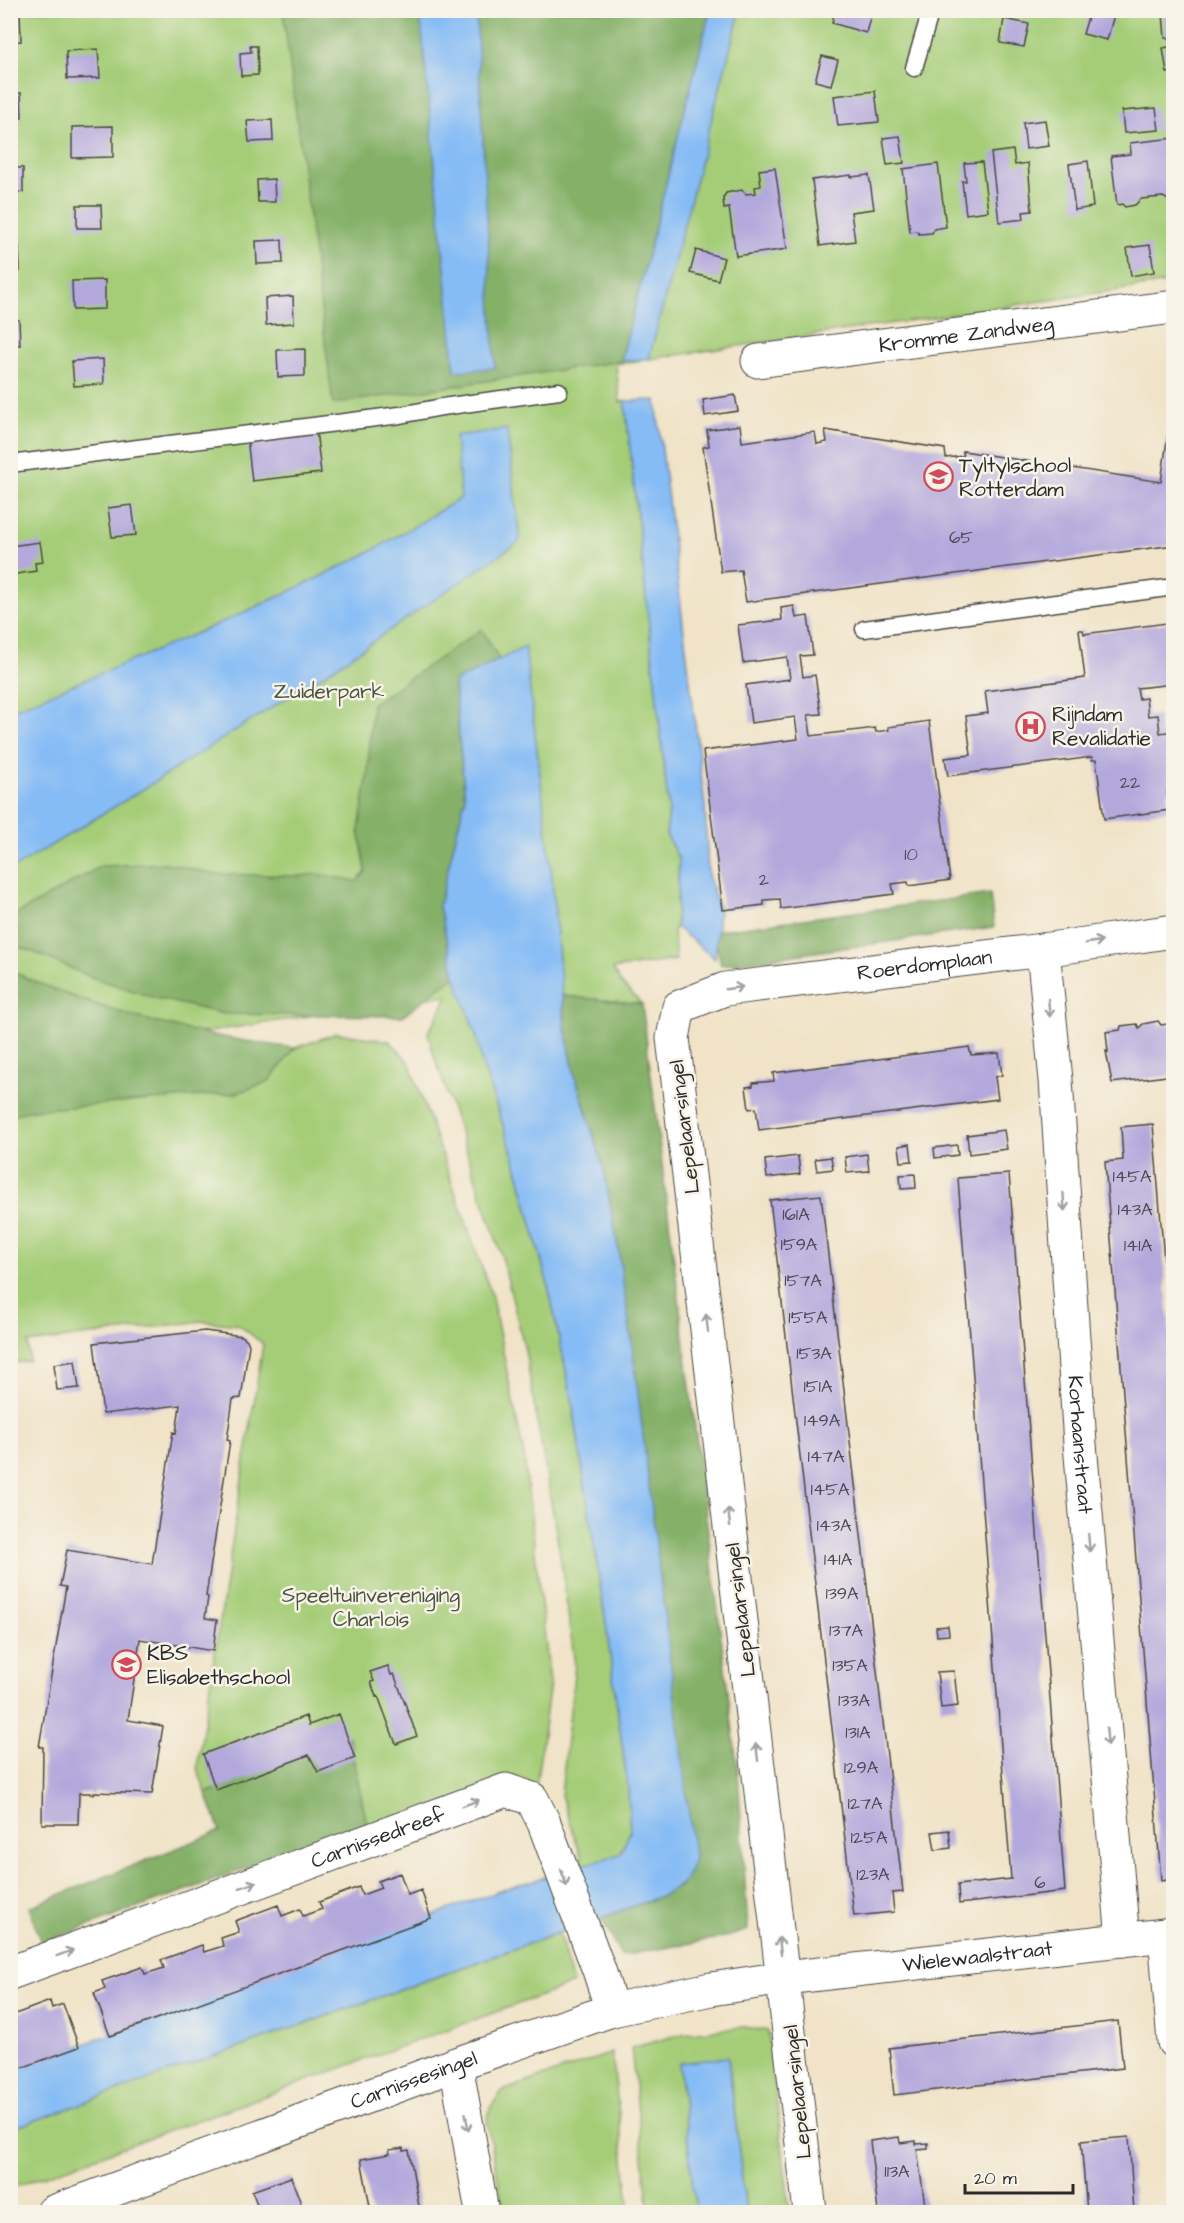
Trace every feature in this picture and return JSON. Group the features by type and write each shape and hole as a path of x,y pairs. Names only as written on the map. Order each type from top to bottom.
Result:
{"street":[{"name":"Kromme Zandweg","path":"758,361 1173,307"},
{"name":"Roerdomplaan","path":"679,1007 724,989 1043,950 1173,931"},
{"name":"Korhaanstraat","path":"1043,950 1056,1080 1080,1444 1123,1940"},
{"name":"Lepelaarsingel","path":"679,1007 673,1038 810,2212"},
{"name":"Carnissedreef","path":"10,1973 506,1790 532,1799 544,1823 612,2010"},
{"name":"Wielewaalstraat","path":"784,1978 1169,1935"},
{"path":"1169,1935 1173,2042"},
{"name":"Carnissesingel","path":"53,2212 90,2205 456,2064 612,2010 711,1989 784,1978"},
{"path":"456,2064 482,2212"}],"lane":[{"path":"914,68 931,10"},
{"path":"10,464 400,415 442,406 559,391"},
{"path":"864,629 1173,587"}],"green space":[{"name":"Zuiderpark","path":"11,11 1173,11 1173,282 616,364 620,402 625,401 669,812 666,834 679,860 676,927 673,931 676,960 613,969 620,982 642,1004 563,996 560,977 477,1038 482,1063 516,1164 548,1285 572,1399 628,1789 630,1832 620,1854 584,1865 561,1795 575,1665 560,1554 525,1350 502,1257 428,1032 447,995 11,1062"},
{"path":"283,11 710,11 621,361 333,404"},
{"path":"482,629 499,660 454,683 465,799 439,906 455,976 403,1016 224,1014 155,998 91,977 11,944 10,918 101,866 166,863 215,874 300,876 318,874 357,881 366,872 359,830 368,773 372,704"},
{"path":"990,894 994,927 721,965 714,931"},
{"path":"11,971 79,999 150,1021 222,1037 295,1048 268,1082 237,1093 33,1110 11,1115"},
{"path":"563,996 642,1004 738,1772 748,1930 730,1936 621,1956 601,1918 664,1895 681,1885 618,1248 604,1170 574,1072 565,1027"},
{"name":"Speeltuinvereniging Charlois","path":"337,1033 390,1041 409,1062 491,1293 524,1455 550,1682 534,1802 367,1825 355,1768 220,1831 197,1768 263,1344 239,1325 202,1321 28,1343 29,1361 11,1363 11,1108 268,1082 295,1048"},
{"path":"349,1737 367,1825 41,1943 29,1907 220,1831 206,1793"},
{"path":"559,1933 573,1984 11,2188 11,2129"},
{"path":"744,2027 768,2031 790,2212 746,2212 728,2057 679,2064 696,2212 649,2212 631,2048 682,2034"},
{"path":"612,2053 630,2212 504,2212 487,2123 490,2108 502,2091"}],"water":[{"path":"420,11 476,11 495,368 455,371"},
{"path":"710,11 740,11 649,359 621,361"},
{"path":"656,400 705,806 708,875 719,909 715,959 676,927 679,860 666,834 669,812 625,401"},
{"path":"507,429 520,541 334,668 11,870 11,710 230,619 384,544 461,498 455,436"},
{"path":"525,647 551,867 565,1027 574,1072 604,1170 618,1248 632,1344 694,1857 692,1864 684,1880 664,1895 11,2129 11,2071 499,1891 620,1854 630,1832 628,1789 605,1617 572,1399 548,1285 516,1164 455,976 439,906 465,799 454,682"},
{"path":"728,2057 746,2212 696,2212 679,2063"}],"building":[{"path":"835,10 872,10 866,33 832,23"},
{"path":"1090,10 1114,15 1107,40 1083,34"},
{"path":"10,11 20,11 21,41 10,42"},
{"path":"1174,13 1174,38 1165,38 1163,14"},
{"path":"1004,19 1029,24 1024,47 1000,43"},
{"path":"250,46 257,46 258,75 241,76 240,53 251,52"},
{"path":"1174,46 1174,72 1167,73 1163,48"},
{"path":"98,49 100,78 67,79 66,51"},
{"path":"822,56 838,60 831,85 815,81"},
{"path":"875,91 879,122 838,126 834,96"},
{"path":"10,93 21,93 22,118 10,118"},
{"path":"1156,108 1159,130 1124,133 1122,111"},
{"path":"272,120 273,141 249,142 247,121"},
{"path":"1045,120 1049,146 1026,149 1023,123"},
{"path":"113,126 113,157 72,158 72,127"},
{"path":"900,136 904,163 887,165 883,138"},
{"path":"1174,138 1174,201 1163,197 1141,199 1135,205 1125,207 1122,204 1117,205 1111,156 1131,154 1130,143"},
{"path":"1013,150 1015,165 1028,163 1032,211 1023,212 1024,219 999,222 991,153"},
{"path":"1088,161 1093,207 1075,210 1069,164"},
{"path":"982,162 988,211 966,214 962,181 966,181 964,163"},
{"path":"938,164 946,227 934,229 932,233 910,232 903,169"},
{"path":"10,168 23,168 23,192 10,193"},
{"path":"775,168 787,249 736,256 729,208 724,209 723,198 726,193 742,190 746,194 756,193 755,187 761,186 759,170"},
{"path":"851,175 851,177 869,175 874,209 851,212 855,241 820,246 812,180"},
{"path":"274,179 275,202 258,202 257,180"},
{"path":"77,205 101,205 102,228 77,228"},
{"path":"282,240 283,263 257,264 256,241"},
{"path":"1150,245 1154,272 1131,276 1127,248"},
{"path":"10,246 19,246 20,271 10,272"},
{"path":"696,250 724,258 718,280 690,273"},
{"path":"105,280 105,309 73,310 72,281"},
{"path":"293,296 294,323 266,325 265,298"},
{"path":"10,320 19,320 20,345 10,345"},
{"path":"305,349 305,376 278,377 277,350"},
{"path":"103,359 104,384 74,386 72,361"},
{"path":"735,395 738,411 705,416 703,400"},
{"path":"1172,406 1174,545 746,602 741,570 721,572 703,447 709,446 707,430 740,425 742,442 815,432 817,444 827,442 825,430 945,449 946,458 963,456 963,451 1161,482"},
{"path":"316,430 321,473 252,481 247,438"},
{"path":"132,505 136,535 112,537 108,508"},
{"path":"40,542 43,562 35,563 36,571 10,575 10,546"},
{"path":"794,606 796,618 808,616 813,655 800,656 803,677 815,675 821,714 808,715 811,736 875,728 876,732 889,730 888,727 929,721 950,880 909,886 908,882 892,884 894,894 781,909 780,899 764,900 764,905 723,910 703,751 798,739 795,717 751,723 746,685 790,679 787,657 743,663 738,625 782,620 781,608"},
{"path":"1174,622 1174,684 1137,688 1139,699 1146,698 1148,716 1158,715 1160,733 1174,731 1174,791 1167,792 1170,810 1104,819 1096,760 1092,760 1092,757 948,776 945,758 971,755 966,716 988,713 985,691 1085,678 1079,630 1083,630 1084,634"},
{"path":"1158,1021 1161,1025 1174,1023 1174,1075 1112,1083 1106,1051 1108,1052 1106,1032 1120,1030 1121,1026 1137,1024 1139,1028 1143,1024"},
{"path":"969,1047 971,1055 999,1053 1002,1075 995,1077 998,1099 759,1130 756,1108 749,1109 746,1087 753,1086 753,1083 774,1081 773,1073"},
{"path":"1153,1124 1174,1384 1174,1879 1161,1881 1105,1162 1123,1160 1121,1127"},
{"path":"1004,1130 1007,1149 969,1154 967,1135"},
{"path":"910,1144 912,1161 901,1162 899,1146"},
{"path":"957,1145 958,1155 935,1158 934,1148"},
{"path":"867,1154 869,1171 847,1173 845,1157"},
{"path":"798,1156 800,1174 767,1178 765,1160"},
{"path":"831,1157 833,1169 817,1171 815,1159"},
{"path":"915,1174 916,1188 901,1189 900,1175"},
{"path":"1009,1174 1065,1891 959,1904 958,1885 1011,1879 958,1178"},
{"path":"821,1195 903,1892 892,1893 894,1912 854,1916 770,1200"},
{"path":"205,1331 242,1336 249,1345 241,1398 233,1399 227,1440 230,1441 206,1596 208,1597 205,1618 217,1620 213,1651 140,1639 128,1720 163,1726 152,1794 79,1793 78,1824 42,1824 43,1747 39,1747 66,1587 60,1586 67,1550 152,1564 173,1432 176,1433 180,1405 103,1414 94,1343"},
{"path":"75,1361 79,1388 57,1390 54,1364"},
{"path":"948,1626 949,1635 937,1636 936,1627"},
{"path":"388,1666 391,1675 394,1674 417,1736 396,1744 371,1682 374,1681 370,1672"},
{"path":"954,1671 958,1706 941,1708 937,1672"},
{"path":"339,1714 355,1758 318,1772 309,1755 216,1790 203,1754 306,1716 309,1725"},
{"path":"949,1830 951,1848 935,1850 932,1832"},
{"path":"400,1873 408,1895 421,1890 431,1918 110,2036 94,1993 105,1989 102,1981 142,1967 145,1974 164,1968 161,1960 202,1945 204,1952 223,1946 221,1938 239,1932 235,1921 278,1905 282,1916 300,1909 303,1916 322,1909 319,1902 359,1887 362,1895 381,1888 378,1881"},
{"path":"50,2001 52,2008 63,2004 79,2047 10,2072 10,2024 12,2023 10,2016"},
{"path":"1118,2021 1123,2068 894,2095 889,2048"},
{"path":"899,2137 900,2143 916,2141 916,2144 928,2143 928,2149 917,2150 926,2212 878,2212 870,2141"},
{"path":"1129,2137 1134,2212 1087,2212 1081,2141"},
{"path":"403,2148 403,2151 409,2150 420,2212 371,2212 361,2159 390,2154 389,2150"},
{"path":"291,2177 303,2209 294,2212 260,2212 252,2191"}],"place":[{"name":"Tyltylschool Rotterdam","path":"938,477"},
{"name":"Rijndam Revalidatie","path":"1031,726"},
{"name":"KBS Elisabethschool","path":"126,1665"}]}
